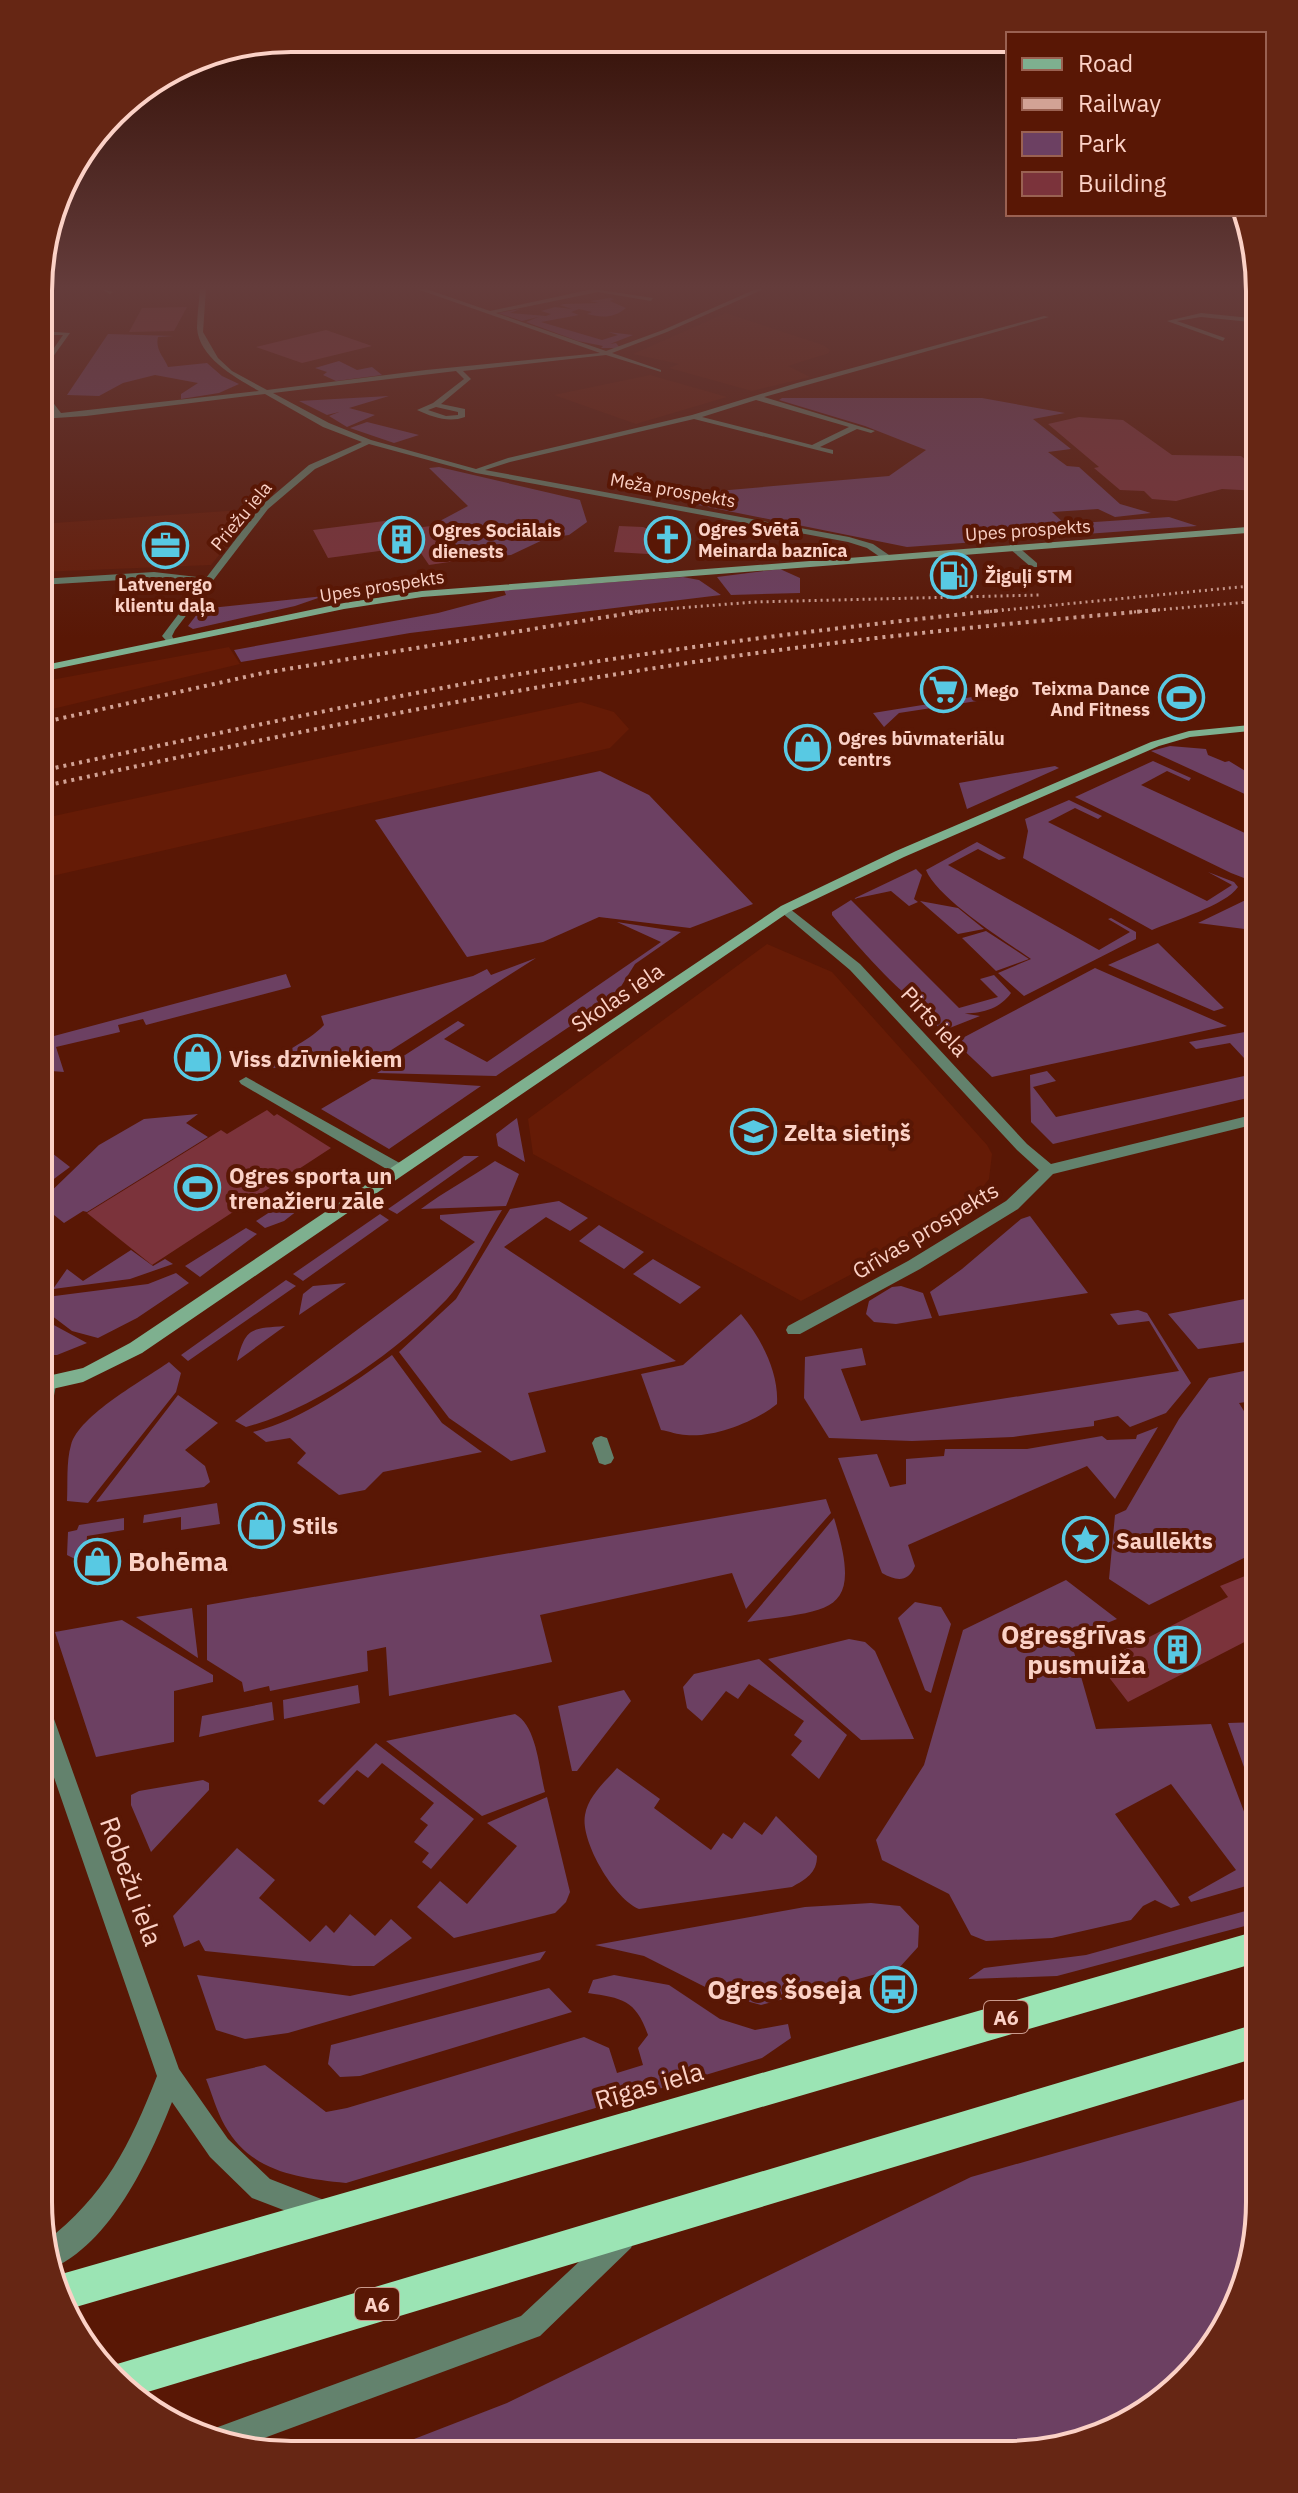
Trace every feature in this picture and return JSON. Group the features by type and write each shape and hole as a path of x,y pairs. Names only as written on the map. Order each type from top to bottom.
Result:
{"highway":[{"name":"Rīgas iela","path":"70,2291 1245,1950"},
{"name":"A6","path":"129,2378 1245,2044"}],"main road":[{"name":"Upes prospekts","path":"52,667 344,606 435,593 1246,530"},
{"name":"Skolas iela","path":"52,1382 105,1366 136,1348 785,909 900,854 1155,744 1189,734 1246,728"}],"street":[{"path":"52,416 151,405"},
{"name":"Meža prospekts","path":"291,405 326,425 368,442 476,471 849,540 870,546 886,557"},
{"path":"435,405 421,410 446,418 461,417 462,411 437,405"},
{"path":"476,471 508,460 733,405"},
{"path":"783,405 871,431"},
{"path":"52,406 59,416"},
{"path":"694,417 830,452"},
{"path":"812,448 855,427"},
{"name":"Priežu iela","path":"170,642 167,636 171,629 265,507 297,476 340,452 368,442"},
{"path":"1013,547 1034,565"},
{"path":"52,581 154,575 209,581"},
{"name":"Pirts iela","path":"785,909 855,967 1048,1170"},
{"path":"246,1081 400,1170"},
{"path":"1048,1170 1246,1122"},
{"name":"Grīvas prospekts","path":"794,1330 914,1265 1012,1205 1048,1170"},
{"name":"Robežu iela","path":"52,1742 169,2076 219,2148 261,2189 331,2216"},
{"path":"57,2249 107,2206 140,2153 169,2076"},
{"path":"236,2434 530,2326 636,2226"}],"shaded area":[{"path":"583,405 699,405 636,424"},
{"path":"257,509 211,565 52,572 52,523"},
{"path":"229,647 240,664 52,709 52,680"},
{"path":"581,702 614,712 629,729 610,748 52,876 52,816"},
{"name":"Zelta sietiņš","path":"767,944 832,972 992,1154 989,1179 959,1217 801,1301 533,1154 528,1119"}],"green space":[{"path":"308,405 358,405 349,408 375,415 347,427 329,416 339,412 327,415"},
{"path":"797,405 1023,405 1065,413 1033,419 1071,449 1048,452 1067,466 1079,467 1120,504 1151,513 1115,517 1098,509 1052,512 1065,524 1169,517 1197,526 907,547 698,505 706,492 889,476 926,450 865,426"},
{"path":"367,422 419,435 394,443 350,428"},
{"path":"439,467 580,500 587,522 569,535 547,538 511,555 467,560 438,522 468,506 429,468"},
{"path":"780,569 800,578 800,593 731,595 717,577"},
{"path":"683,577 699,580 721,595 410,633 241,662 234,650 438,613 506,595 504,590"},
{"path":"324,596 295,606 193,629 188,626 201,609"},
{"path":"972,697 977,701 899,713 884,727 873,713"},
{"path":"1170,746 1206,749 1208,755 1229,761 1246,771 1246,794 1151,751"},
{"path":"1153,761 1191,778 1189,781 1167,771 1141,785 1246,833 1246,878 1231,873 1075,797"},
{"path":"1055,766 1059,768 967,809 959,783"},
{"path":"600,771 649,795 753,904 690,928 599,917 543,942 467,957 375,820"},
{"path":"1069,800 1102,816 1098,819 1075,808 1048,822 1207,901 1232,885 1208,872 1234,882 1238,887 1211,906 1152,930 1023,858 1028,831 1025,819"},
{"path":"977,842 1006,858 999,860 978,849 948,865 1099,950 1130,932 1108,919 1111,918 1136,932 1136,939 1024,996 998,973 1031,959 957,906 926,870"},
{"path":"916,869 922,875 914,899 918,902 909,906 891,891 853,899"},
{"path":"851,900 959,1008 998,997 980,979 994,975 1011,993 991,1009 966,1013 939,1010 914,1000 884,974 832,915"},
{"path":"1246,900 1246,929 1198,923"},
{"path":"920,901 958,908 984,929 958,934"},
{"path":"617,922 681,932 635,964 615,996 496,1076 377,1073 458,1021 465,1025 444,1039 487,1062 661,942"},
{"path":"986,931 1029,959 996,971 962,938"},
{"path":"1158,943 1224,1008 1214,1011 1108,965"},
{"path":"536,958 363,1068 264,1068 317,1032 324,1025 321,1016 473,976 487,969 491,975"},
{"path":"1095,968 1227,1026 992,1077 955,1042"},
{"path":"286,974 291,987 146,1025 143,1019 118,1025 120,1032 56,1047 64,1072 52,1071 52,1037"},
{"path":"918,1006 980,1016 942,1031"},
{"path":"1245,1032 1246,1060 1230,1043 1196,1049 1189,1042"},
{"path":"1047,1071 1056,1081 1033,1087 1056,1117 1246,1076 1246,1098 1053,1144 1031,1122 1030,1075"},
{"path":"372,1079 481,1086 389,1149 321,1109"},
{"path":"198,1114 186,1123 208,1137 87,1212 83,1211 64,1223 52,1213 52,1190 99,1145 144,1119"},
{"path":"517,1118 525,1162 498,1146 496,1134"},
{"path":"52,1153 70,1167 52,1180"},
{"path":"464,1156 479,1156 397,1214 388,1209"},
{"path":"495,1161 519,1174 506,1206 421,1209 439,1196"},
{"path":"299,1193 311,1200 284,1221 265,1228 256,1221"},
{"path":"559,1201 588,1218 570,1231 546,1217 504,1247 676,1361 528,1393 546,1452 511,1461 449,1418 399,1352 456,1299 510,1209"},
{"path":"502,1210 455,1290 427,1319 380,1358 328,1392 273,1418 246,1427 235,1421 475,1242 440,1219 440,1215"},
{"path":"380,1214 389,1220 303,1281 293,1274"},
{"path":"1030,1216 1088,1293 939,1316 930,1292 1021,1219"},
{"path":"599,1225 644,1252 624,1269 579,1241"},
{"path":"246,1228 257,1234 200,1277 185,1266"},
{"path":"131,1250 153,1266 165,1259 173,1264 130,1279 53,1289 67,1269 83,1281"},
{"path":"653,1259 701,1287 680,1304 633,1274"},
{"path":"176,1273 189,1283 137,1318 98,1338 72,1331 52,1316 52,1296 148,1284"},
{"path":"286,1280 296,1286 188,1361 181,1355"},
{"path":"346,1283 299,1315 303,1294 313,1286"},
{"path":"901,1286 923,1293 932,1318 896,1324 874,1322 866,1314 869,1301 892,1287"},
{"path":"1245,1299 1245,1342 1198,1349 1168,1314"},
{"path":"1138,1310 1147,1313 1191,1383 1166,1413 1130,1427 1118,1416 1094,1421 1094,1426 1013,1437 912,1441 829,1438 804,1398 805,1357 862,1348 866,1365 841,1369 861,1421 1179,1371 1149,1321 1118,1325 1110,1314"},
{"path":"741,1314 772,1368 777,1404 746,1422 709,1434 683,1435 661,1430 641,1374 683,1365"},
{"path":"52,1324 87,1343 52,1355"},
{"path":"285,1326 237,1361 247,1335 258,1329"},
{"path":"392,1355 442,1423 482,1452 383,1472 365,1490 339,1495 297,1463 306,1453 290,1438 266,1442 253,1432 308,1410"},
{"path":"169,1362 181,1373 176,1392 88,1503 67,1501 68,1459 76,1434 99,1410"},
{"path":"1245,1371 1245,1402 1239,1403 1245,1413 1245,1557 1149,1605 1109,1579 1115,1515 1126,1510 1179,1419 1209,1378"},
{"path":"178,1395 218,1423 185,1450 205,1466 210,1482 204,1487 96,1502"},
{"path":"1158,1427 1115,1499 1087,1466 908,1545 915,1566 909,1575 901,1579 882,1573 838,1458 877,1454 890,1487 906,1484 906,1459 944,1456 945,1449 1027,1449 1102,1436 1107,1440 1136,1439 1137,1435"},
{"path":"826,1499 831,1513 746,1609 732,1573 540,1615 552,1662 389,1696 386,1647 367,1651 368,1671 270,1691 269,1686 244,1692 242,1682 207,1660 207,1605"},
{"path":"217,1503 220,1524 181,1530 181,1517 143,1523 144,1515"},
{"path":"124,1518 124,1530 87,1536 85,1564 67,1555 68,1532 77,1530 79,1525"},
{"path":"834,1518 845,1574 842,1591 834,1602 801,1614 747,1622"},
{"path":"1066,1580 1117,1619 1070,1638 1096,1729 1211,1724 1245,1815 1245,1886 1191,1902 1188,1897 1236,1870 1171,1784 1115,1814 1180,1905 1171,1908 1155,1900 1143,1906 1131,1920 1052,1938 986,1941 971,1935 949,1894 882,1860 876,1840 924,1765 963,1630"},
{"path":"915,1602 941,1607 951,1624 931,1693 925,1690 898,1618"},
{"path":"192,1608 198,1658 136,1617"},
{"path":"122,1620 213,1675 213,1682 174,1691 174,1742 96,1757 55,1632"},
{"path":"849,1639 865,1642 875,1651 914,1739 861,1740 768,1659"},
{"path":"759,1659 847,1735 819,1779 791,1755 802,1741 794,1735 804,1721 749,1684 738,1699 726,1691 702,1721 687,1708 683,1687 694,1674"},
{"path":"358,1685 360,1703 284,1719 283,1700"},
{"path":"624,1690 631,1701 577,1771 572,1771 558,1706"},
{"path":"272,1702 274,1720 199,1737 202,1716"},
{"path":"515,1714 533,1738 545,1792 482,1816 386,1741"},
{"path":"1245,1722 1245,1770 1228,1723"},
{"path":"376,1743 474,1819 431,1869 422,1862 429,1853 414,1842 428,1825 420,1819 434,1803 382,1763 368,1778 357,1770 324,1805 318,1801"},
{"path":"617,1768 660,1799 654,1808 711,1850 723,1833 732,1839 744,1822 762,1835 776,1816 817,1856 813,1871 792,1887 639,1909 619,1894 610,1882 593,1854 585,1826 590,1802"},
{"path":"203,1780 209,1783 209,1790 151,1852 131,1805 131,1795"},
{"path":"547,1797 570,1892 566,1902 555,1913 454,1938 417,1907 440,1881 467,1904 517,1846 487,1823"},
{"path":"237,1848 275,1880 259,1898 310,1942 326,1925 334,1933 350,1914 375,1936 391,1919 412,1938 374,1966 205,1951 199,1940 184,1947 173,1916"},
{"path":"871,1903 900,1906 919,1926 918,1947 899,1968 761,2005 717,1993 644,1956 595,1945 805,1907"},
{"path":"1245,1911 1245,1926 1057,1976 968,1979 984,1968 1086,1955"},
{"path":"546,1951 540,1960 288,2033 245,2039 216,2030 197,1975 350,1996"},
{"path":"614,1975 669,1985 720,2019 755,2030 788,2024 791,2038 762,2058 346,2183 293,2175 248,2154 225,2126 206,2079 265,2065 326,2112 584,2037 609,2048 617,2073 643,2065 638,2048 648,2035 638,2014 626,2003 588,1993 593,1980"},
{"path":"549,1988 572,2012 360,2076 340,2077 328,2064 331,2045"},
{"path":"1245,2099 1245,2218 1241,2249 1228,2294 1197,2348 1176,2371 1140,2401 1084,2428 1038,2439 1007,2441 409,2441 507,2403 971,2177"}],"building":[{"path":"1079,417 1123,420 1172,455 1241,456 1246,460 1246,490 1222,489 1176,501 1152,499 1144,491 1120,490 1094,468 1099,467 1048,424"},
{"name":"Ogres Sociālais dienests","path":"400,519 407,529 431,526 456,561 429,565 416,546 328,558 313,530"},
{"path":"619,526 643,527 683,543 648,554 614,552"},
{"name":"Ogres sporta un trenažieru zāle","path":"267,1110 331,1148 152,1265 87,1213 221,1130 227,1134"},
{"name":"Ogresgrīvas pusmuiža","path":"1245,1576 1245,1642 1128,1702 1098,1663 1228,1597 1220,1586"}],"railway":[{"path":"987,612 1246,586"},
{"path":"644,611 754,602 1040,595"},
{"path":"1148,611 1246,602"},
{"path":"644,611 649,610"},
{"path":"987,612 1003,610"},
{"path":"1148,611 1156,610"},
{"path":"52,720 263,673 644,611"},
{"path":"629,612 644,611"},
{"path":"52,784 366,719 612,675 867,639 1148,611"},
{"path":"1134,612 1148,611"},
{"path":"52,768 370,702 610,659 987,612"}],"place":[{"name":"Ogres Svētā Meinarda baznīca","path":"667,539"},
{"name":"Ogres Sociālais dienests","path":"401,540"},
{"name":"Latvenergo klientu daļa","path":"165,546"},
{"name":"Žiguļi STM","path":"954,576"},
{"name":"Mego","path":"943,690"},
{"name":"Teixma Dance And Fitness","path":"1181,698"},
{"name":"Ogres būvmateriālu centrs","path":"807,748"},
{"name":"Viss dzīvniekiem","path":"198,1058"},
{"name":"Zelta sietiņš","path":"753,1132"},
{"name":"Ogres sporta un trenažieru zāle","path":"198,1188"},
{"name":"Stils","path":"261,1525"},
{"name":"Saullēkts","path":"1085,1540"},
{"name":"Bohēma","path":"97,1561"},
{"name":"Ogresgrīvas pusmuiža","path":"1177,1649"},
{"name":"Ogres šoseja","path":"893,1989"}]}
